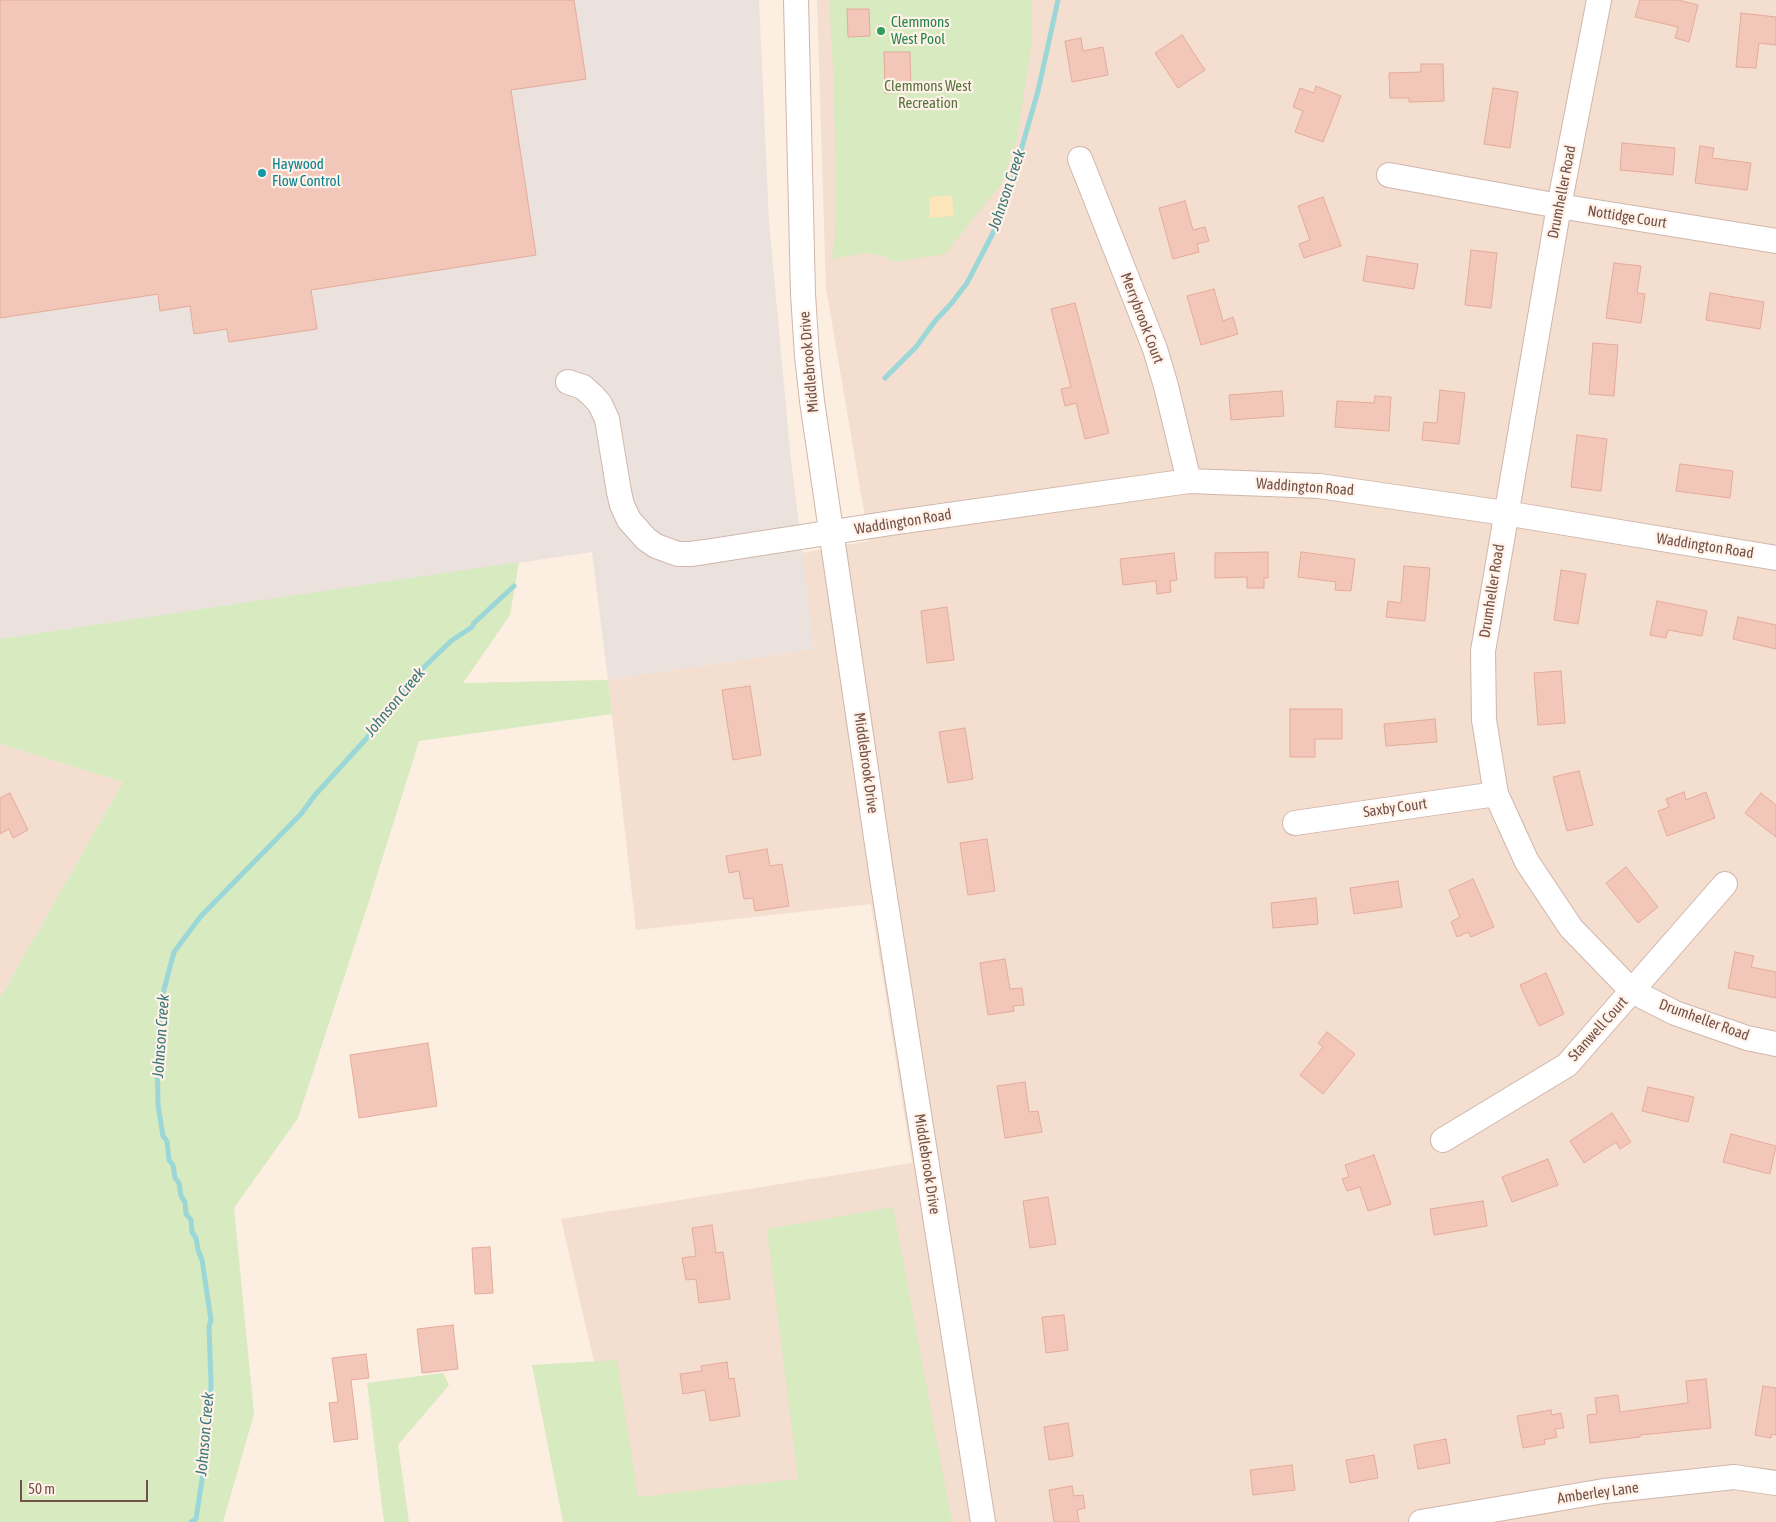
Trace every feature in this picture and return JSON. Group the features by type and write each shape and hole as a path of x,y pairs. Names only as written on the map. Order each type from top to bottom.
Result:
{"street":[{"name":"Middlebrook Drive","path":"796,0 803,294 807,356 882,878 983,1522"},
{"name":"Drumheller Road","path":"1599,0 1559,206 1482,651 1484,720 1496,794 1527,862 1571,928 1632,991 1675,1013 1747,1038 1776,1044"},
{"name":"Merrybrook Court","path":"1080,160 1155,349 1189,481"},
{"name":"Nottidge Court","path":"1389,175 1559,206 1776,241"},
{"name":"Waddington Road","path":"568,382 584,388 600,404 607,419 618,492 624,510 638,531 656,546 672,552 690,554 1189,481 1318,486 1505,513 1776,558"},
{"name":"Saxby Court","path":"1294,823 1496,794"},
{"name":"Stanwell Court","path":"1443,1140 1566,1065 1725,884"},
{"name":"Amberley Lane","path":"1421,1522 1604,1491 1734,1477 1776,1483"}],"shaded area":[{"path":"0,0 759,0 769,222 790,451 814,649 608,680 592,552 0,639"},
{"path":"817,0 1776,0 1776,1522 631,1522 561,1219 912,1163 871,904 636,930 608,680 814,649 802,553 869,541 826,288"},
{"path":"0,744 123,782 0,998"}],"green space":[{"name":"Clemmons West Recreation","path":"829,0 1032,0 1032,41 1017,139 1002,183 945,254 895,262 881,255 864,253 832,259 835,234 836,184"},
{"path":"519,562 510,615 463,683 608,680 612,714 419,741 298,1118 234,1208 254,1414 223,1522 0,1522 0,998 123,782 0,744 0,639"},
{"path":"893,1207 952,1522 563,1522 532,1365 617,1360 638,1497 798,1479 767,1229"},
{"path":"443,1373 449,1385 398,1445 409,1522 384,1522 367,1383"}],"sand":[{"path":"952,195 954,216 930,218 929,197"}],"building":[{"name":"Haywood Flow Control","path":"0,0 574,0 586,79 511,90 536,255 311,290 317,329 229,342 227,329 194,334 190,306 160,311 158,294 0,318"},
{"path":"1640,0 1678,0 1698,5 1689,42 1675,38 1678,27 1635,17"},
{"path":"847,9 869,9 870,36 848,37"},
{"path":"1741,13 1776,17 1776,45 1759,43 1756,68 1736,67"},
{"path":"1182,35 1205,70 1178,88 1155,53"},
{"path":"1081,38 1083,51 1103,47 1108,75 1072,82 1065,41"},
{"path":"884,52 910,52 911,92 885,93"},
{"path":"1421,64 1443,64 1444,101 1409,102 1409,98 1390,98 1389,73 1421,72"},
{"path":"1316,86 1341,96 1323,142 1295,132 1303,111 1293,107 1300,88 1314,93"},
{"path":"1493,88 1518,92 1510,148 1484,144"},
{"path":"1622,143 1675,148 1673,175 1620,170"},
{"path":"1700,146 1714,148 1712,158 1751,163 1747,190 1695,183"},
{"path":"1323,197 1341,246 1304,258 1299,244 1310,240 1298,206"},
{"path":"1185,201 1193,230 1205,227 1209,241 1197,244 1199,252 1173,259 1159,208"},
{"path":"1471,250 1497,253 1491,308 1465,305"},
{"path":"1367,256 1418,264 1414,289 1363,281"},
{"path":"1614,263 1641,266 1637,293 1645,294 1641,323 1606,318"},
{"path":"1214,289 1223,321 1233,317 1238,334 1201,345 1187,296"},
{"path":"1710,293 1764,302 1760,329 1706,320"},
{"path":"1075,303 1109,433 1085,439 1076,403 1065,406 1061,389 1071,387 1051,309"},
{"path":"1593,343 1618,345 1614,396 1589,394"},
{"path":"1440,390 1465,393 1459,444 1422,440 1424,422 1437,423"},
{"path":"1282,391 1284,416 1231,420 1229,395"},
{"path":"1375,396 1391,397 1389,431 1335,427 1337,401 1374,403"},
{"path":"1577,435 1607,439 1601,491 1571,487"},
{"path":"1680,464 1733,471 1730,498 1676,491"},
{"path":"1268,552 1268,578 1264,578 1264,588 1247,588 1247,577 1215,578 1215,553"},
{"path":"1301,552 1355,559 1351,591 1335,590 1336,582 1298,577"},
{"path":"1174,553 1177,580 1170,581 1171,592 1157,594 1156,581 1123,585 1120,559"},
{"path":"1404,566 1430,568 1425,621 1386,617 1388,601 1401,603"},
{"path":"1561,570 1586,574 1578,624 1554,620"},
{"path":"1657,601 1707,611 1702,636 1668,630 1666,638 1650,635"},
{"path":"947,607 954,660 927,663 921,611"},
{"path":"1738,617 1776,625 1776,649 1733,639"},
{"path":"1561,671 1565,723 1538,725 1534,673"},
{"path":"750,686 761,755 733,760 722,690"},
{"path":"1290,709 1342,709 1342,739 1315,739 1315,757 1290,757"},
{"path":"1435,719 1437,742 1386,746 1384,724"},
{"path":"965,728 973,779 948,783 939,732"},
{"path":"1579,771 1593,825 1567,831 1553,777"},
{"path":"1684,792 1686,800 1706,792 1715,818 1667,836 1658,811 1669,807 1666,799"},
{"path":"10,793 28,830 13,838 9,829 0,834 0,798"},
{"path":"1761,793 1776,805 1776,837 1745,813"},
{"path":"987,839 995,891 968,895 960,843"},
{"path":"767,849 770,866 782,864 789,906 755,911 753,898 744,899 739,871 729,873 726,856"},
{"path":"1626,867 1658,907 1638,923 1606,883"},
{"path":"1473,879 1494,927 1471,937 1468,932 1457,937 1451,922 1460,917 1449,890"},
{"path":"1398,881 1402,907 1354,914 1350,888"},
{"path":"1316,898 1318,924 1273,928 1271,903"},
{"path":"1735,952 1754,956 1751,967 1776,972 1776,998 1728,988"},
{"path":"1005,959 1010,989 1022,988 1024,1005 1013,1006 1014,1011 988,1015 980,963"},
{"path":"1546,973 1564,1014 1539,1026 1520,985"},
{"path":"1327,1032 1355,1054 1323,1094 1300,1075 1323,1047 1318,1043"},
{"path":"428,1043 437,1106 359,1118 350,1055"},
{"path":"1025,1082 1029,1112 1038,1111 1042,1132 1005,1138 997,1086"},
{"path":"1648,1087 1694,1097 1688,1122 1642,1111"},
{"path":"1612,1113 1631,1142 1620,1149 1616,1142 1584,1163 1570,1141"},
{"path":"1731,1134 1776,1146 1770,1174 1723,1162"},
{"path":"1374,1155 1391,1204 1368,1211 1360,1187 1347,1191 1342,1179 1349,1177 1345,1165"},
{"path":"1548,1159 1558,1185 1512,1202 1502,1177"},
{"path":"1048,1197 1056,1244 1030,1248 1023,1201"},
{"path":"1483,1201 1487,1226 1434,1235 1430,1209"},
{"path":"712,1225 716,1253 723,1252 730,1299 699,1303 696,1279 686,1280 682,1258 696,1256 692,1228"},
{"path":"490,1247 493,1293 475,1294 472,1248"},
{"path":"1064,1315 1068,1350 1046,1353 1042,1317"},
{"path":"453,1325 458,1369 422,1373 417,1329"},
{"path":"366,1354 369,1378 351,1380 358,1439 334,1442 329,1403 338,1402 332,1358"},
{"path":"727,1362 729,1379 734,1378 740,1416 710,1421 705,1390 683,1394 680,1374 702,1371 701,1366"},
{"path":"1706,1379 1711,1428 1640,1435 1640,1437 1590,1443 1587,1415 1597,1414 1595,1398 1618,1395 1620,1412 1688,1403 1686,1381"},
{"path":"1763,1386 1776,1388 1776,1435 1772,1434 1771,1438 1755,1435"},
{"path":"1551,1410 1552,1415 1561,1413 1564,1428 1555,1429 1557,1437 1544,1440 1545,1444 1523,1448 1517,1416"},
{"path":"1068,1423 1073,1456 1049,1460 1044,1427"},
{"path":"1446,1439 1450,1463 1418,1469 1414,1445"},
{"path":"1374,1455 1378,1478 1350,1483 1346,1460"},
{"path":"1292,1465 1295,1490 1253,1495 1250,1470"},
{"path":"1072,1486 1074,1496 1083,1495 1085,1508 1077,1510 1079,1522 1054,1522 1049,1490"}],"waterway":[{"name":"Johnson Creek","path":"885,378 916,347 967,283 992,235 1006,202 1038,91 1058,0"},
{"name":"Johnson Creek","path":"191,1522 196,1519 209,1434 211,1383 209,1327 211,1320 202,1260 196,1238 192,1232 191,1220 186,1214 185,1202 181,1196 179,1183 175,1178 173,1165 169,1160 167,1141 163,1136 158,1105 157,1048 162,997 174,952 201,916 301,814 315,795 366,739 419,672 451,641 472,627 514,586"}],"place":[{"name":"Clemmons West Pool","path":"881,31"},
{"name":"Haywood Flow Control","path":"262,173"}]}
